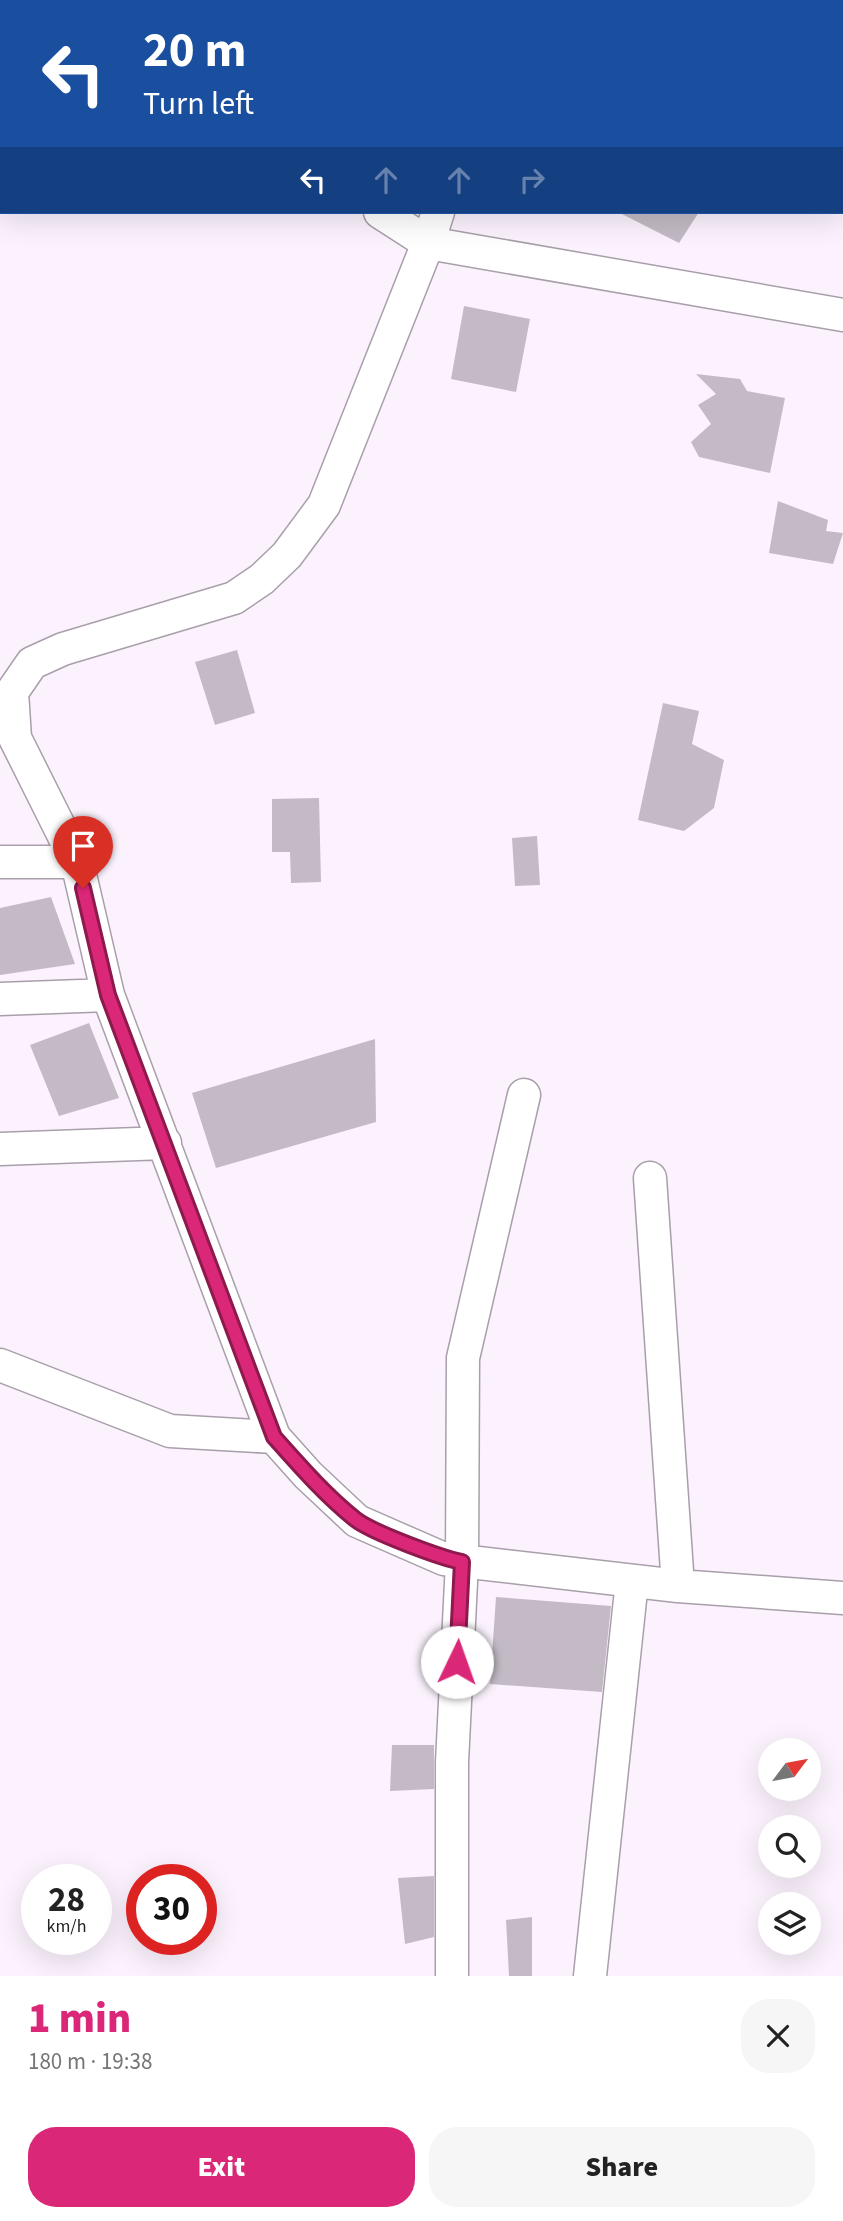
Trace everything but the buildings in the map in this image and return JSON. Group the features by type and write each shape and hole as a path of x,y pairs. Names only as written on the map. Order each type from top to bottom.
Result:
{"street":[{"path":"383,214 428,243 843,315"},
{"path":"437,214 324,505 287,555 262,579 234,598 63,649 32,663 12,692 15,738 77,862 108,995 274,1437 308,1475 357,1521 444,1559 678,1586 843,1598"},
{"path":"0,862 77,862"},
{"path":"0,999 108,995"},
{"path":"452,1976 452,1762 462,1562 463,1358 524,1095"},
{"path":"0,1149 165,1143"},
{"path":"650,1178 678,1586"},
{"path":"0,1365 170,1431 274,1437"},
{"path":"590,1976 632,1581"}],"route":[{"path":"83,888 108,995 274,1437 308,1475 357,1521 444,1559 462,1562 457,1662"}]}
